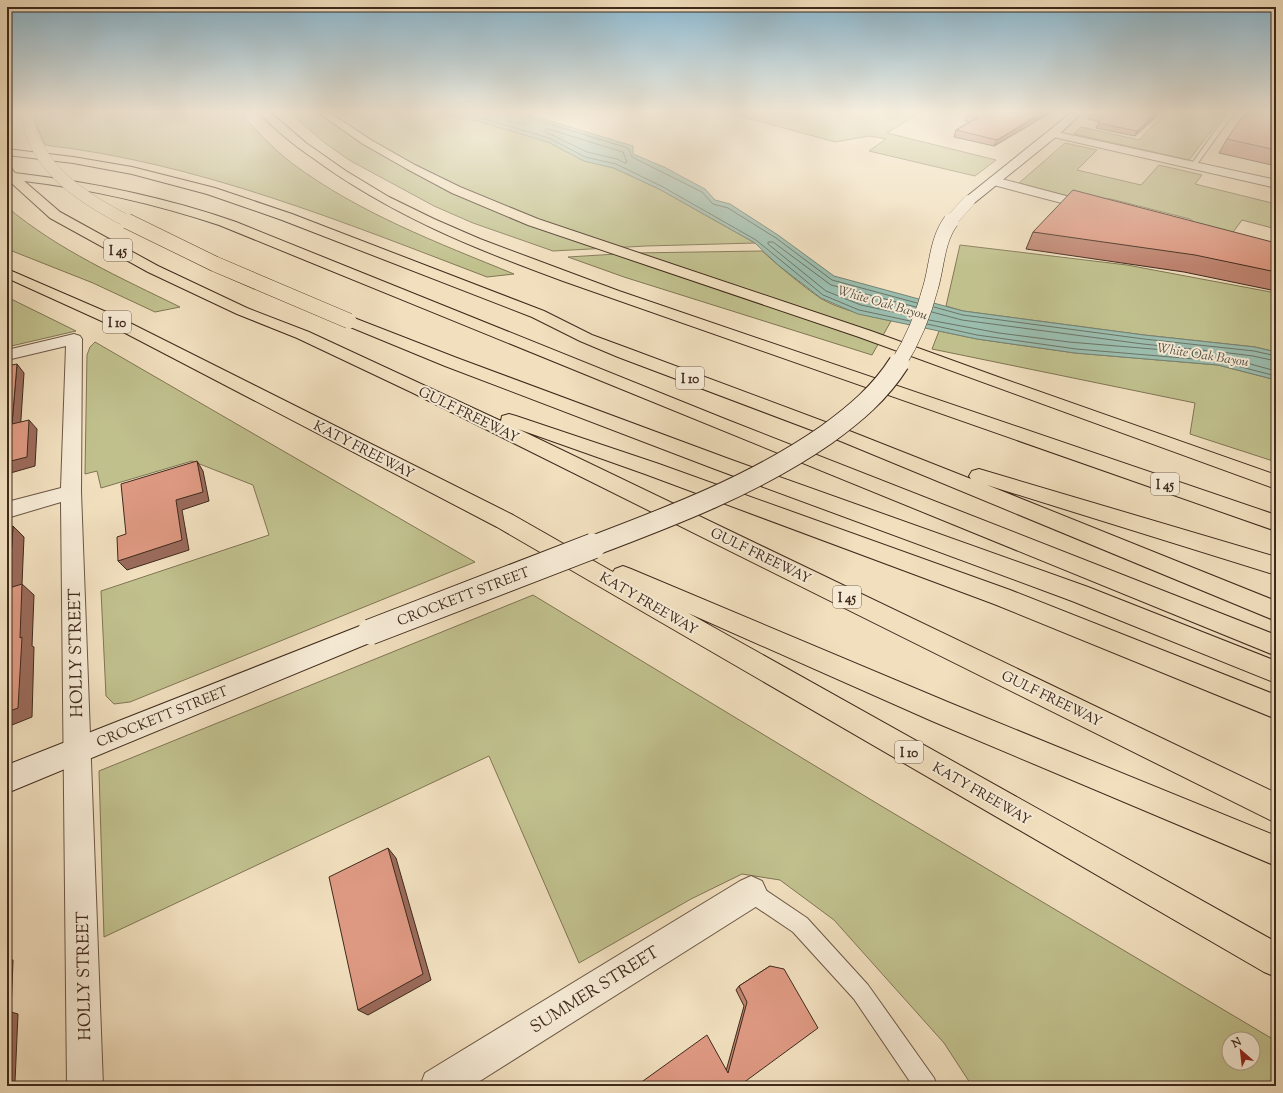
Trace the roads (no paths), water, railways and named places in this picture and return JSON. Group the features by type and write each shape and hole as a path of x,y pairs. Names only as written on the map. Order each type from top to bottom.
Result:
{"highway":[{"path":"49,164 55,172 94,203 156,236 349,321 451,362 722,464 1080,594 1276,672"},
{"name":"I 10","path":"94,164 132,171 211,191 287,217 538,314 586,338 624,353 845,436 1276,611"},
{"name":"I 45","path":"325,164 407,210 471,240 578,282 1055,445 1276,523"},
{"path":"405,164 456,190 526,219 865,334 1276,482"},
{"name":"GULF FREEWAY","path":"7,170 9,174 55,215 153,269 242,311 303,335 418,388 1276,808"},
{"path":"7,176 103,190 147,200 207,217 265,238 718,423 1276,646"},
{"name":"KATY FREEWAY","path":"7,273 112,320 505,521 1276,960"},
{"path":"418,388 652,469 907,562 1119,643 1276,707"},
{"path":"845,436 1276,566"},
{"path":"505,521 596,563 933,709 1276,851"}],"main road":[{"name":"CROCKETT STREET","path":"7,779 370,632 631,531 746,482 784,462 820,440 856,412 877,393 893,371 910,343 928,295 940,245 947,227 954,216 969,202 1015,164"},
{"path":"1184,164 1276,184"},
{"path":"994,181 1103,210"},
{"name":"HOLLY STREET","path":"7,354 74,339 71,492 85,1086"},
{"path":"7,510 71,492"},
{"name":"SUMMER STREET","path":"438,1086 751,892"}],"lane":[{"path":"751,892 800,925 861,992 926,1086"}],"water":[{"name":"White Oak Bayou","path":"597,164 657,164 664,167 705,189 715,200 730,204 778,235 834,276 963,311 1144,335 1255,347 1276,352 1276,380 1218,365 1075,353 977,339 858,314 821,298 778,265 755,243 661,190 614,168"}]}
